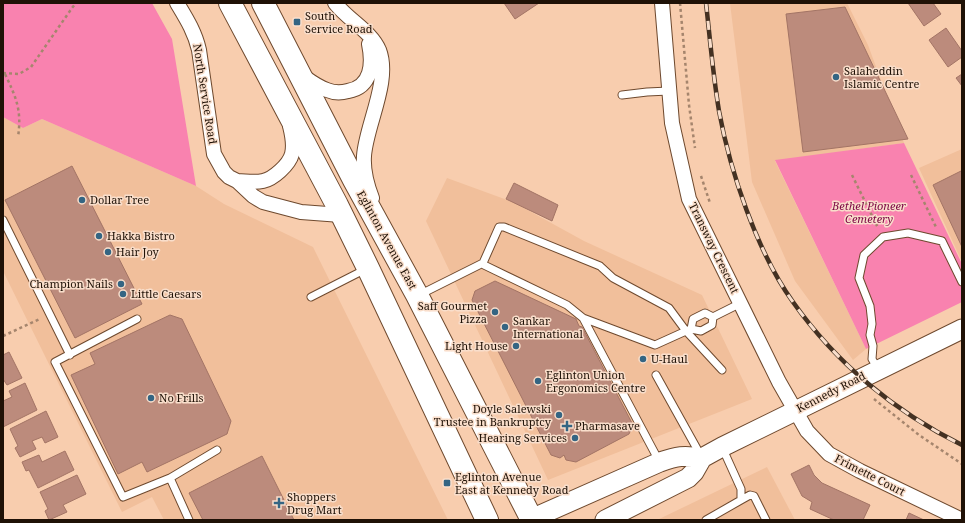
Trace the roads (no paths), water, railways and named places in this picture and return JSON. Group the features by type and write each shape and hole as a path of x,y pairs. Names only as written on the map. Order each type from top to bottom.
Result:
{"main road":[{"path":"230,3 368,268 487,520"},
{"name":"Eglinton Avenue East","path":"264,3 354,180 417,295 531,520"},
{"name":"Kennedy Road","path":"605,520 688,478 694,472 702,458 722,447 962,329"},
{"path":"531,520 676,456 702,458"}],"street":[{"name":"North Service Road","path":"177,3 192,27 200,50 214,154 224,172 229,177 237,181 253,196 263,202 301,212 341,215"},
{"path":"335,3 368,35 379,51 382,79 364,156 364,164 368,187 385,235"},
{"name":"Transway Crescent","path":"662,3 672,124 689,199 795,411"},
{"path":"300,74 328,91 337,93 356,90 362,85 370,70 371,60 368,35"},
{"path":"237,181 262,182 273,178 281,171 292,155 292,137 288,116"},
{"name":"Frimette Court","path":"795,411 807,431 829,454 860,471 962,520"}],"lane":[{"path":"622,96 647,92 670,91"},
{"path":"3,220 70,355"},
{"path":"417,295 483,263 499,227 504,227 600,266 613,278 669,308 722,370"},
{"path":"878,370 872,359 873,346 870,335 872,324 870,306 859,278 864,255 882,237 908,233 942,241 962,282"},
{"path":"483,263 484,265 567,305 583,318 655,345 689,330 701,331 712,324 713,317"},
{"path":"311,297 368,268"},
{"path":"713,317 741,303"},
{"path":"689,330 693,319 705,313 713,317"},
{"path":"583,318 660,462"},
{"path":"137,320 56,362 123,497 170,478 217,450"},
{"path":"656,375 702,458"},
{"path":"722,447 741,489 742,500"},
{"path":"170,478 189,520"},
{"path":"706,520 750,496 754,496 766,520"}],"railway":[{"path":"706,3 717,98 730,159 757,235 780,282 793,302 828,345 868,384 913,417 962,445"}],"place":[{"name":"South Service Road","path":"297,22"},
{"name":"Salaheddin Islamic Centre","path":"836,77"},
{"name":"Dollar Tree","path":"82,200"},
{"name":"Hakka Bistro","path":"99,236"},
{"name":"Hair Joy","path":"108,252"},
{"name":"Champion Nails","path":"121,284"},
{"name":"Little Caesars","path":"123,294"},
{"name":"Saff Gourmet Pizza","path":"495,312"},
{"name":"Sankar International","path":"505,327"},
{"name":"Light House","path":"516,346"},
{"name":"U-Haul","path":"643,359"},
{"name":"Eglinton Union Ergonomics Centre","path":"538,381"},
{"name":"No Frills","path":"151,398"},
{"name":"Doyle Salewski Trustee in Bankruptcy","path":"559,415"},
{"name":"Pharmasave","path":"567,426"},
{"name":"Hearing Services","path":"575,438"},
{"name":"Eglinton Avenue East at Kennedy Road","path":"447,483"},
{"name":"Shoppers Drug Mart","path":"279,503"}],"park label":[{"name":"Bethel Pioneer Cemetery","path":"869,212"}]}
